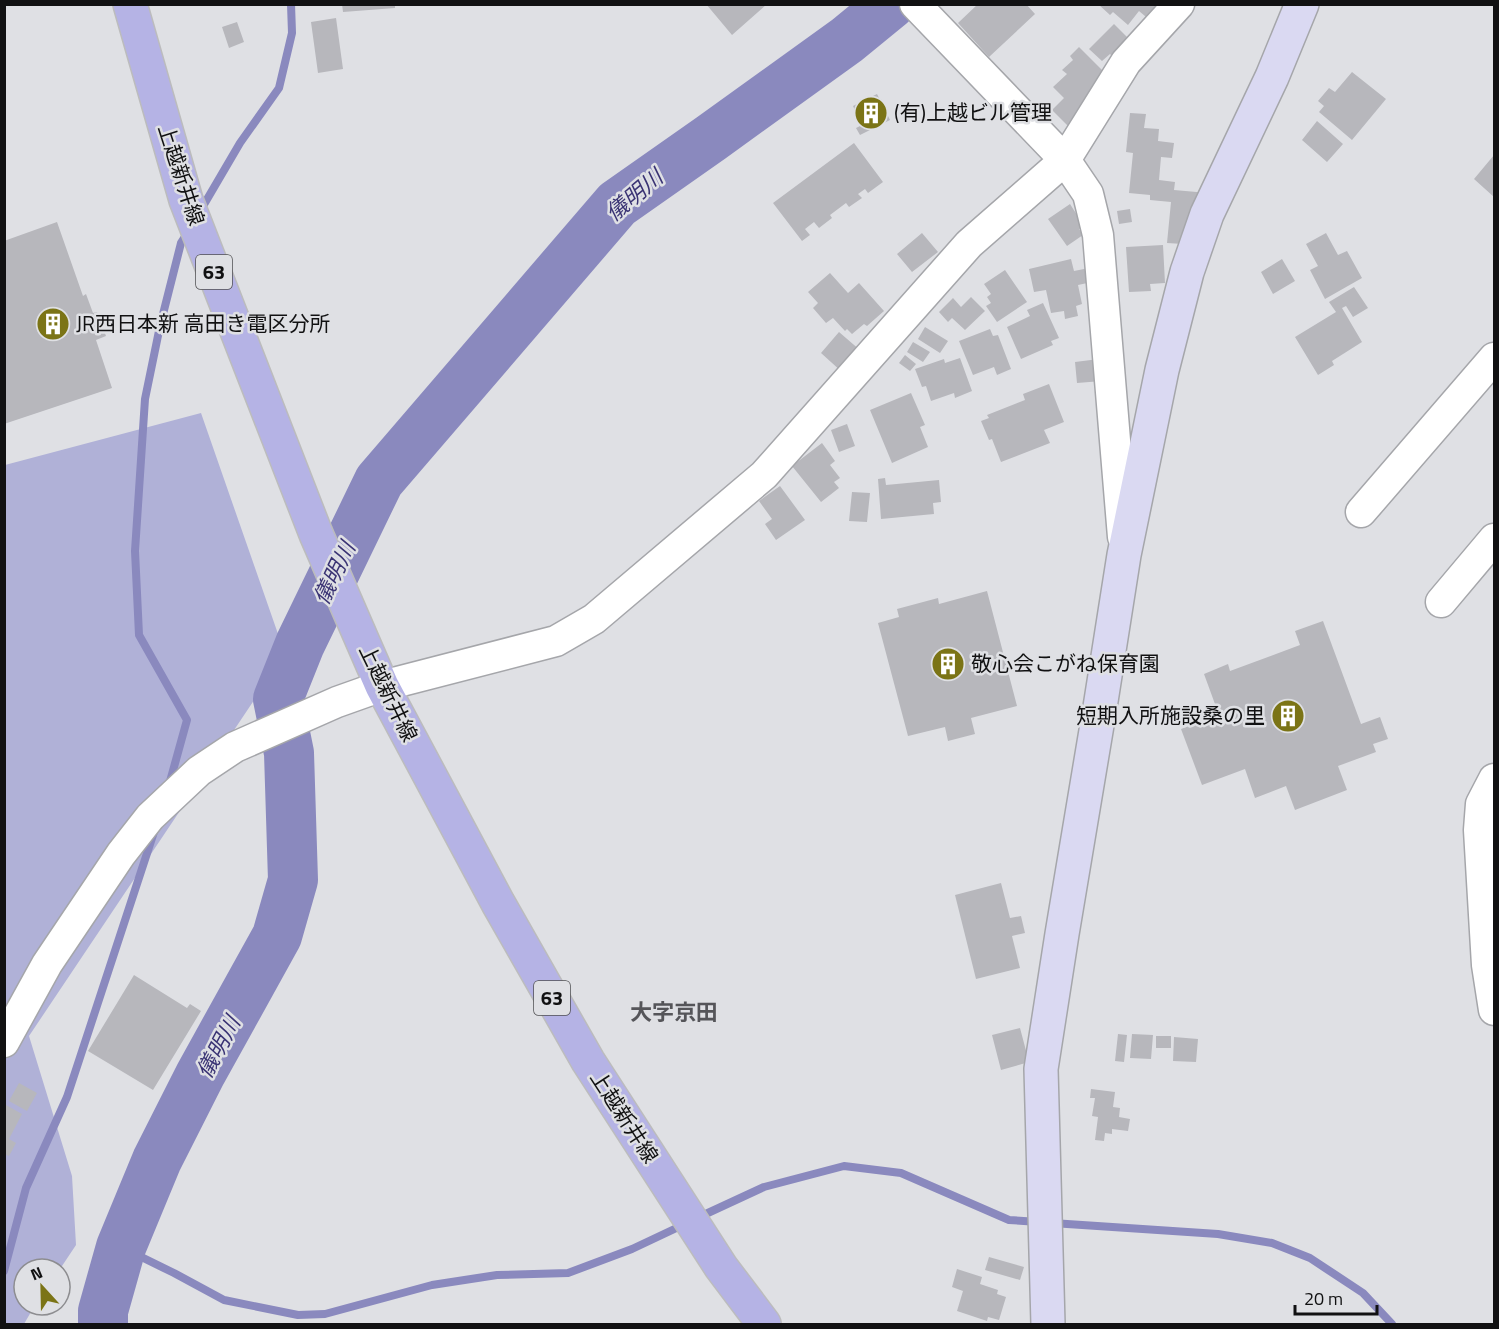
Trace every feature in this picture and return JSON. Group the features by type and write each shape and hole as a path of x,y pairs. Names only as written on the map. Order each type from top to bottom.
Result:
{"main road":[{"name":"上越新井線","path":"130,4 186,200 316,534 382,686 498,903 588,1060 721,1267 764,1324"}],"street":[{"path":"915,4 1065,160 1088,194 1098,235 1124,555"},
{"path":"4,1042 47,964 121,854 150,817 199,771 235,747 337,702 382,686 556,641 594,619 764,475 969,244 1065,160 1126,63 1179,4"},
{"path":"1048,1324 1041,1069 1124,555 1162,370 1188,272 1207,214 1272,77 1302,4"},
{"path":"1361,512 1489,377"},
{"path":"1441,602 1494,539"},
{"path":"1494,779 1481,804 1479,830 1487,965 1494,1010"}],"shaded area":[{"path":"201,413 285,654 29,1036 72,1176 76,1245 68,1257 12,1257 12,1317 28,1317 24,1324 5,1324 5,465"}],"building":[{"path":"342,4 395,4 395,8 343,12"},
{"path":"706,4 767,4 732,35"},
{"path":"978,4 1026,4 1035,14 989,57 958,23"},
{"path":"1098,4 1159,4 1152,22 1139,11 1128,25 1113,12 1110,15"},
{"path":"336,18 343,69 318,73 311,22"},
{"path":"237,22 244,42 229,48 222,27"},
{"path":"1114,24 1137,47 1120,64 1110,54 1102,61 1089,49"},
{"path":"1079,47 1114,82 1068,126 1052,110 1064,98 1053,87 1067,74 1062,70 1073,60 1070,56"},
{"path":"1352,72 1386,99 1352,140 1319,112 1324,106 1318,101 1329,88 1335,92"},
{"name":"(有)上越ビル管理","path":"877,94 890,120 860,135 856,128 862,125 853,106"},
{"path":"1130,113 1146,114 1144,128 1159,129 1158,141 1174,143 1172,158 1161,157 1159,180 1175,182 1174,190 1208,193 1183,244 1167,243 1171,202 1150,200 1150,195 1129,193 1133,153 1126,152"},
{"path":"1317,121 1343,144 1327,162 1302,140"},
{"path":"854,143 883,182 868,193 865,189 858,194 862,198 849,207 846,203 830,215 832,218 819,228 814,222 805,229 810,235 802,241 773,203"},
{"path":"1494,155 1494,197 1474,179"},
{"path":"1070,204 1084,226 1079,229 1083,235 1067,246 1048,219"},
{"path":"1130,209 1132,222 1119,224 1117,211"},
{"name":"JR西日本新 高田き電区分所","path":"57,222 83,296 86,294 93,313 97,312 106,336 96,340 112,388 4,424 4,241"},
{"path":"922,233 938,252 912,272 897,254"},
{"path":"1326,233 1338,255 1347,251 1362,278 1325,299 1310,270 1318,266 1306,244"},
{"path":"1163,245 1165,283 1150,284 1151,291 1129,292 1126,247"},
{"path":"1071,259 1074,271 1089,268 1092,282 1078,285 1082,304 1076,306 1078,316 1065,319 1064,311 1051,313 1046,290 1034,292 1029,269"},
{"path":"1282,259 1295,281 1273,294 1261,272"},
{"path":"1005,270 1027,302 997,322 986,306 991,303 987,297 991,294 984,284"},
{"path":"830,273 848,293 859,283 884,311 867,326 864,324 852,334 847,329 845,331 833,318 826,323 813,308 818,303 808,292"},
{"path":"1354,287 1368,308 1353,317 1346,306 1342,308 1362,342 1332,361 1334,365 1318,375 1295,337 1336,312 1329,302"},
{"path":"971,297 985,311 965,330 952,318 948,322 939,312 953,298 961,307"},
{"path":"1043,303 1059,338 1051,341 1053,345 1021,359 1007,327 1030,316 1027,310"},
{"path":"925,327 948,341 940,353 918,339"},
{"path":"990,329 993,336 998,335 1011,369 997,375 994,367 973,375 959,341"},
{"path":"839,332 861,351 842,372 821,353"},
{"path":"913,342 930,352 923,362 907,352"},
{"path":"905,355 916,364 910,371 899,363"},
{"path":"960,358 972,391 955,398 954,393 931,401 926,386 922,387 915,369 944,359 945,363"},
{"path":"1099,359 1102,381 1077,383 1075,362"},
{"path":"1049,384 1064,422 1044,430 1050,443 1001,462 992,439 989,440 981,421 989,418 987,415 1025,400 1023,394"},
{"path":"911,393 925,425 920,427 928,447 892,463 870,410"},
{"path":"847,424 855,446 839,452 831,430"},
{"path":"822,443 835,461 830,465 840,478 834,482 839,488 821,502 792,466"},
{"path":"885,478 886,485 939,480 941,502 933,503 934,514 881,519 878,479"},
{"path":"780,486 805,520 776,540 765,524 772,519 759,501"},
{"path":"852,492 870,493 867,522 849,521"},
{"name":"敬心会こがね保育園","path":"987,591 1017,706 971,718 975,734 948,741 945,727 908,736 878,623 899,617 897,609 938,598 939,604"},
{"name":"短期入所施設桑の里","path":"1323,621 1361,724 1380,717 1388,739 1373,744 1376,752 1338,766 1347,790 1295,810 1286,786 1255,798 1245,769 1202,785 1181,729 1219,715 1204,674 1228,664 1230,671 1300,645 1295,631"},
{"path":"1001,883 1010,918 1021,916 1025,933 1012,936 1020,968 976,979 955,895"},
{"path":"134,975 187,1008 190,1004 201,1011 153,1090 88,1051"},
{"path":"1020,1028 1029,1062 1001,1070 992,1035"},
{"path":"1118,1034 1127,1035 1124,1062 1115,1061"},
{"path":"1132,1034 1153,1035 1151,1059 1130,1058"},
{"path":"1156,1036 1171,1036 1171,1048 1156,1048"},
{"path":"1174,1037 1198,1039 1196,1062 1173,1061"},
{"path":"19,1083 37,1093 27,1111 9,1101"},
{"path":"1091,1089 1115,1092 1113,1107 1120,1108 1119,1117 1130,1119 1128,1131 1112,1129 1112,1134 1105,1133 1104,1141 1095,1140 1098,1117 1092,1116 1095,1098 1090,1098"},
{"path":"6,1105 22,1114 9,1139 16,1143 9,1156 4,1154 4,1109"},
{"path":"989,1257 1024,1267 1020,1280 985,1270"},
{"path":"957,1269 982,1277 980,1284 998,1290 997,1294 1006,1297 999,1320 988,1317 987,1321 957,1311 963,1291 952,1287"}],"waterway":[{"path":"199,213 240,143 279,88 292,33 291,4"},
{"name":"儀明川","path":"103,1324 103,1311 121,1247 157,1160 200,1075 277,936 293,880 289,753 278,699 300,644 379,481 617,204 847,40 891,4"},
{"path":"169,785 187,720 139,635 135,551 145,399 181,243 188,232"},
{"path":"4,1271 26,1188 67,1097 155,829"},
{"path":"697,1218 764,1187 844,1166 901,1173 1009,1220 1039,1222"},
{"path":"1052,1223 1218,1234 1272,1243 1310,1258 1363,1293 1392,1324"},
{"path":"121,1247 224,1300 298,1315 325,1314 432,1285 497,1275 568,1273 632,1249 685,1224"}],"place":[{"name":"(有)上越ビル管理","path":"871,113"},
{"name":"JR西日本新 高田き電区分所","path":"53,324"},
{"name":"敬心会こがね保育園","path":"948,664"},
{"name":"短期入所施設桑の里","path":"1288,716"}],"district":[{"name":"大字京田","path":"674,1012"}]}
